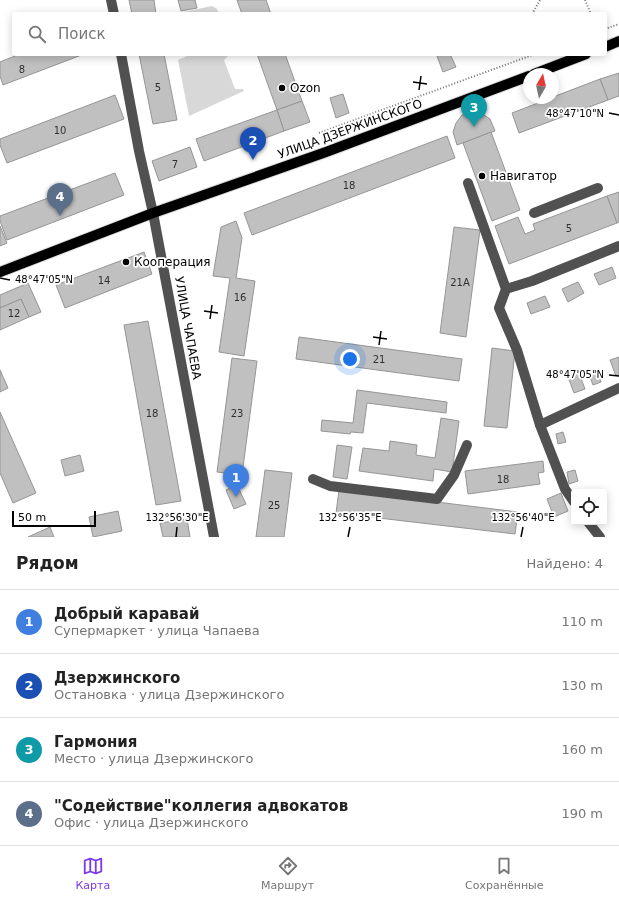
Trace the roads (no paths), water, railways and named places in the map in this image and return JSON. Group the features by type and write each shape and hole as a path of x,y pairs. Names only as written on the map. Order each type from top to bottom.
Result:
{"main road":[{"path":"607,46 619,41"},
{"path":"550,68 581,56"},
{"name":"УЛИЦА ДЗЕРЖИНСКОГО","path":"0,272 154,213 326,152 523,78"}],"street":[{"path":"111,0 114,12"},
{"name":"УЛИЦА ЧАПАЕВА","path":"121,56 139,151 154,213 214,537"},
{"path":"468,183 506,289 500,308 518,350 540,425 565,489 571,498"},
{"path":"534,213 598,188"},
{"path":"506,289 532,281 619,246"},
{"path":"540,425 619,388"},
{"path":"313,479 330,486 437,499 454,475 467,445"},
{"path":"590,525 600,537"}],"place":[{"name":"Ozon","path":"282,88"},
{"name":"Гармония","path":"474,127"},
{"name":"Дзержинского","path":"253,160"},
{"name":"Навигатор","path":"482,176"},
{"name":"\"Содействие\"коллегия адвокатов","path":"60,216"},
{"name":"Кооперация","path":"126,262"},
{"name":"Добрый каравай","path":"236,497"}]}
